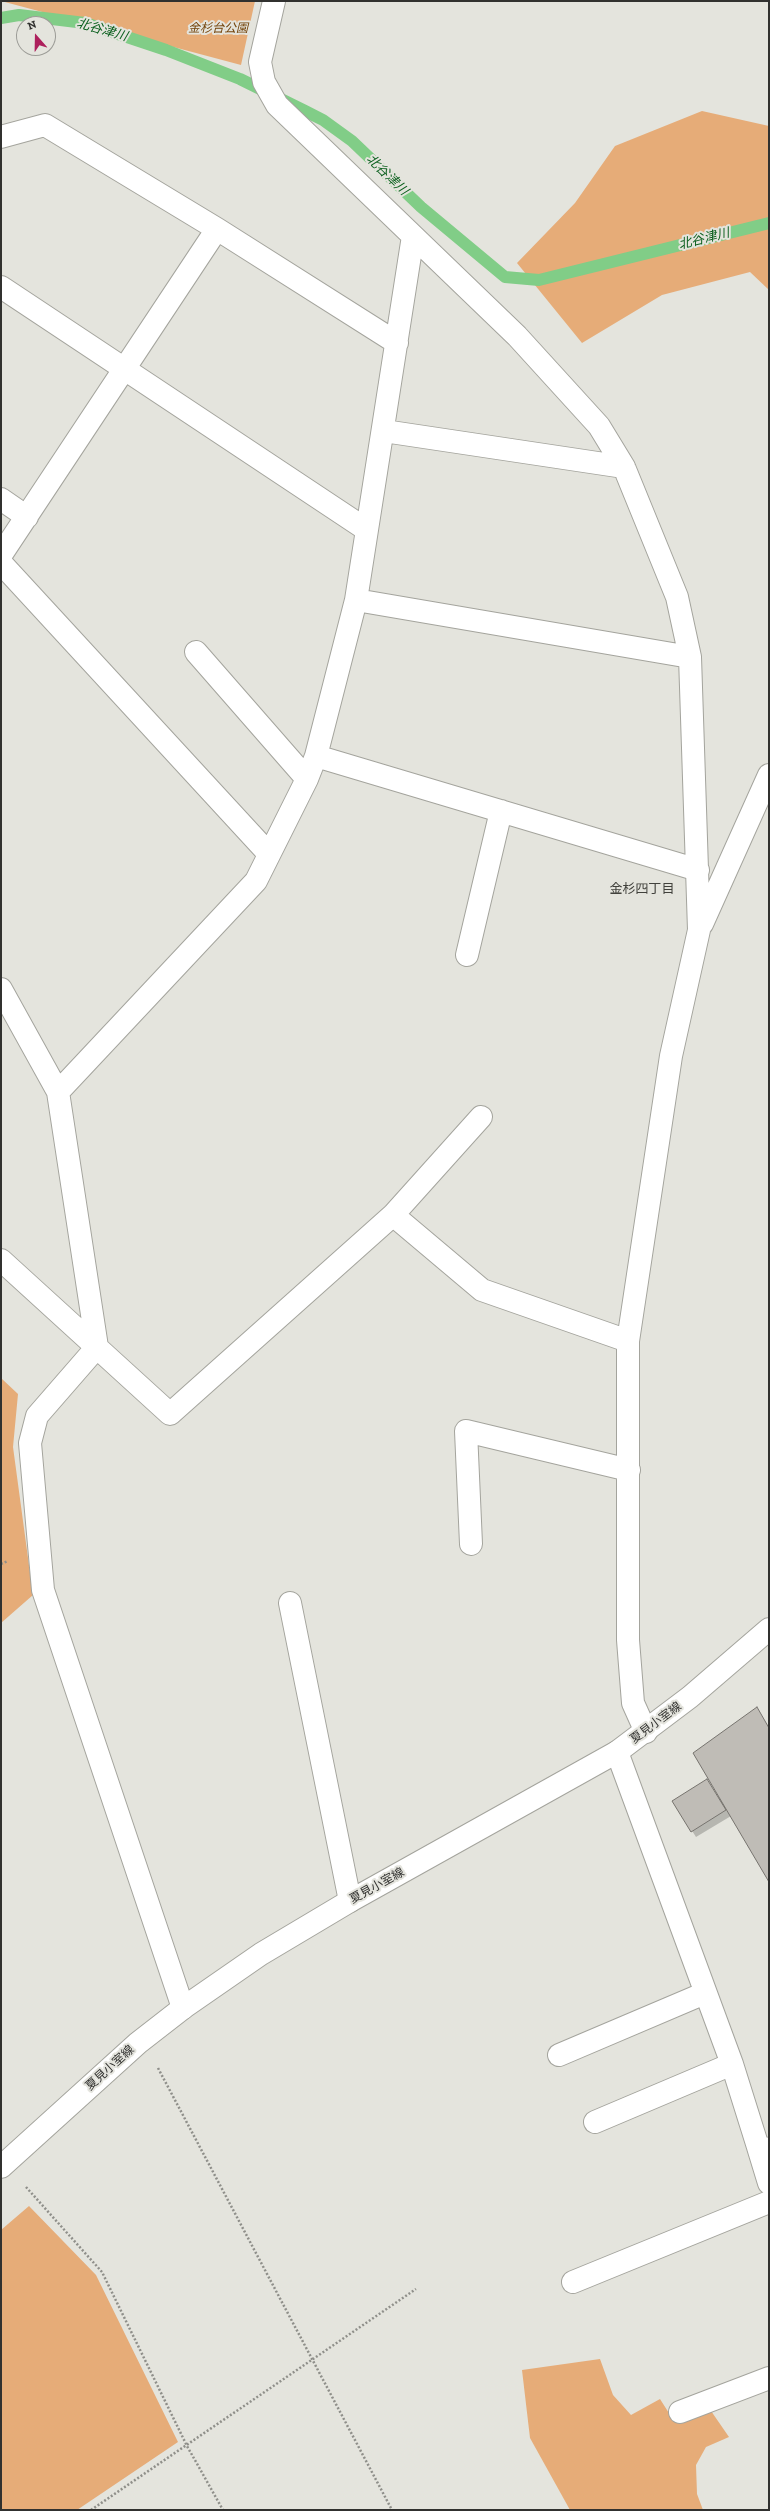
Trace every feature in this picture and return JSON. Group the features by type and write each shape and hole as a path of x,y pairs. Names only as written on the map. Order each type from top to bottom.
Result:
{"street":[{"path":"274,1 260,62 264,82 277,106 527,347 599,426 624,467 677,597 690,657 699,930"},
{"path":"1,137 45,125 217,229 396,343"},
{"path":"1,555 217,229"},
{"path":"58,1092 256,881 307,779 316,756 356,600 384,431 413,236"},
{"path":"1,287 367,530"},
{"path":"384,431 624,467"},
{"path":"1,499 27,517"},
{"path":"1,563 269,854"},
{"path":"356,600 690,657"},
{"path":"196,652 307,779"},
{"path":"316,756 698,870"},
{"path":"646,1732 633,1703 628,1640 630,1470 628,1341 671,1056 699,930 769,775"},
{"path":"467,954 501,811"},
{"path":"4,1002 58,1092 97,1348"},
{"path":"1,1260 170,1414 393,1215 481,1117"},
{"path":"393,1215 482,1290 628,1341"},
{"path":"97,1348 37,1416 30,1443 43,1590 183,2008"},
{"path":"471,1544 466,1431 630,1470"},
{"path":"290,1603 350,1901"},
{"name":"夏見小室線","path":"1,2166 138,2043 183,2008 262,1954 350,1901 617,1752 646,1732 690,1697 769,1629"},
{"path":"617,1752 763,2148 769,2183"},
{"path":"559,2055 705,1993"},
{"path":"594,2122 732,2064"},
{"path":"573,2282 769,2202"},
{"path":"680,2412 769,2378"}],"path":[{"path":"138,2043 157,2064 311,2360 392,2510"},
{"path":"1,2166 36,2196 102,2272 187,2446 223,2510"},
{"path":"91,2510 416,2289"}],"green space":[{"name":"金杉台公園","path":"1,1 255,1 241,65"},
{"path":"702,111 769,126 769,290 750,272 662,295 582,343 517,263 575,203 615,146"},
{"path":"1,1378 18,1394 13,1447 33,1595 1,1623"},
{"path":"29,2206 96,2275 178,2442 77,2510 1,2510 1,2230"},
{"path":"600,2359 613,2395 631,2415 660,2399 674,2421 709,2408 729,2437 706,2447 696,2465 697,2494 703,2510 570,2510 530,2438 522,2370"}],"building":[{"path":"757,1707 769,1728 769,1882 693,1753"},
{"path":"707,1779 726,1810 691,1832 672,1801"}],"waterway":[{"name":"北谷津川","path":"1,18 19,15 85,23 166,50 240,79 323,120 352,141 421,207 505,277 539,280 769,223"}],"district":[{"name":"金杉四丁目","path":"642,889"}]}
